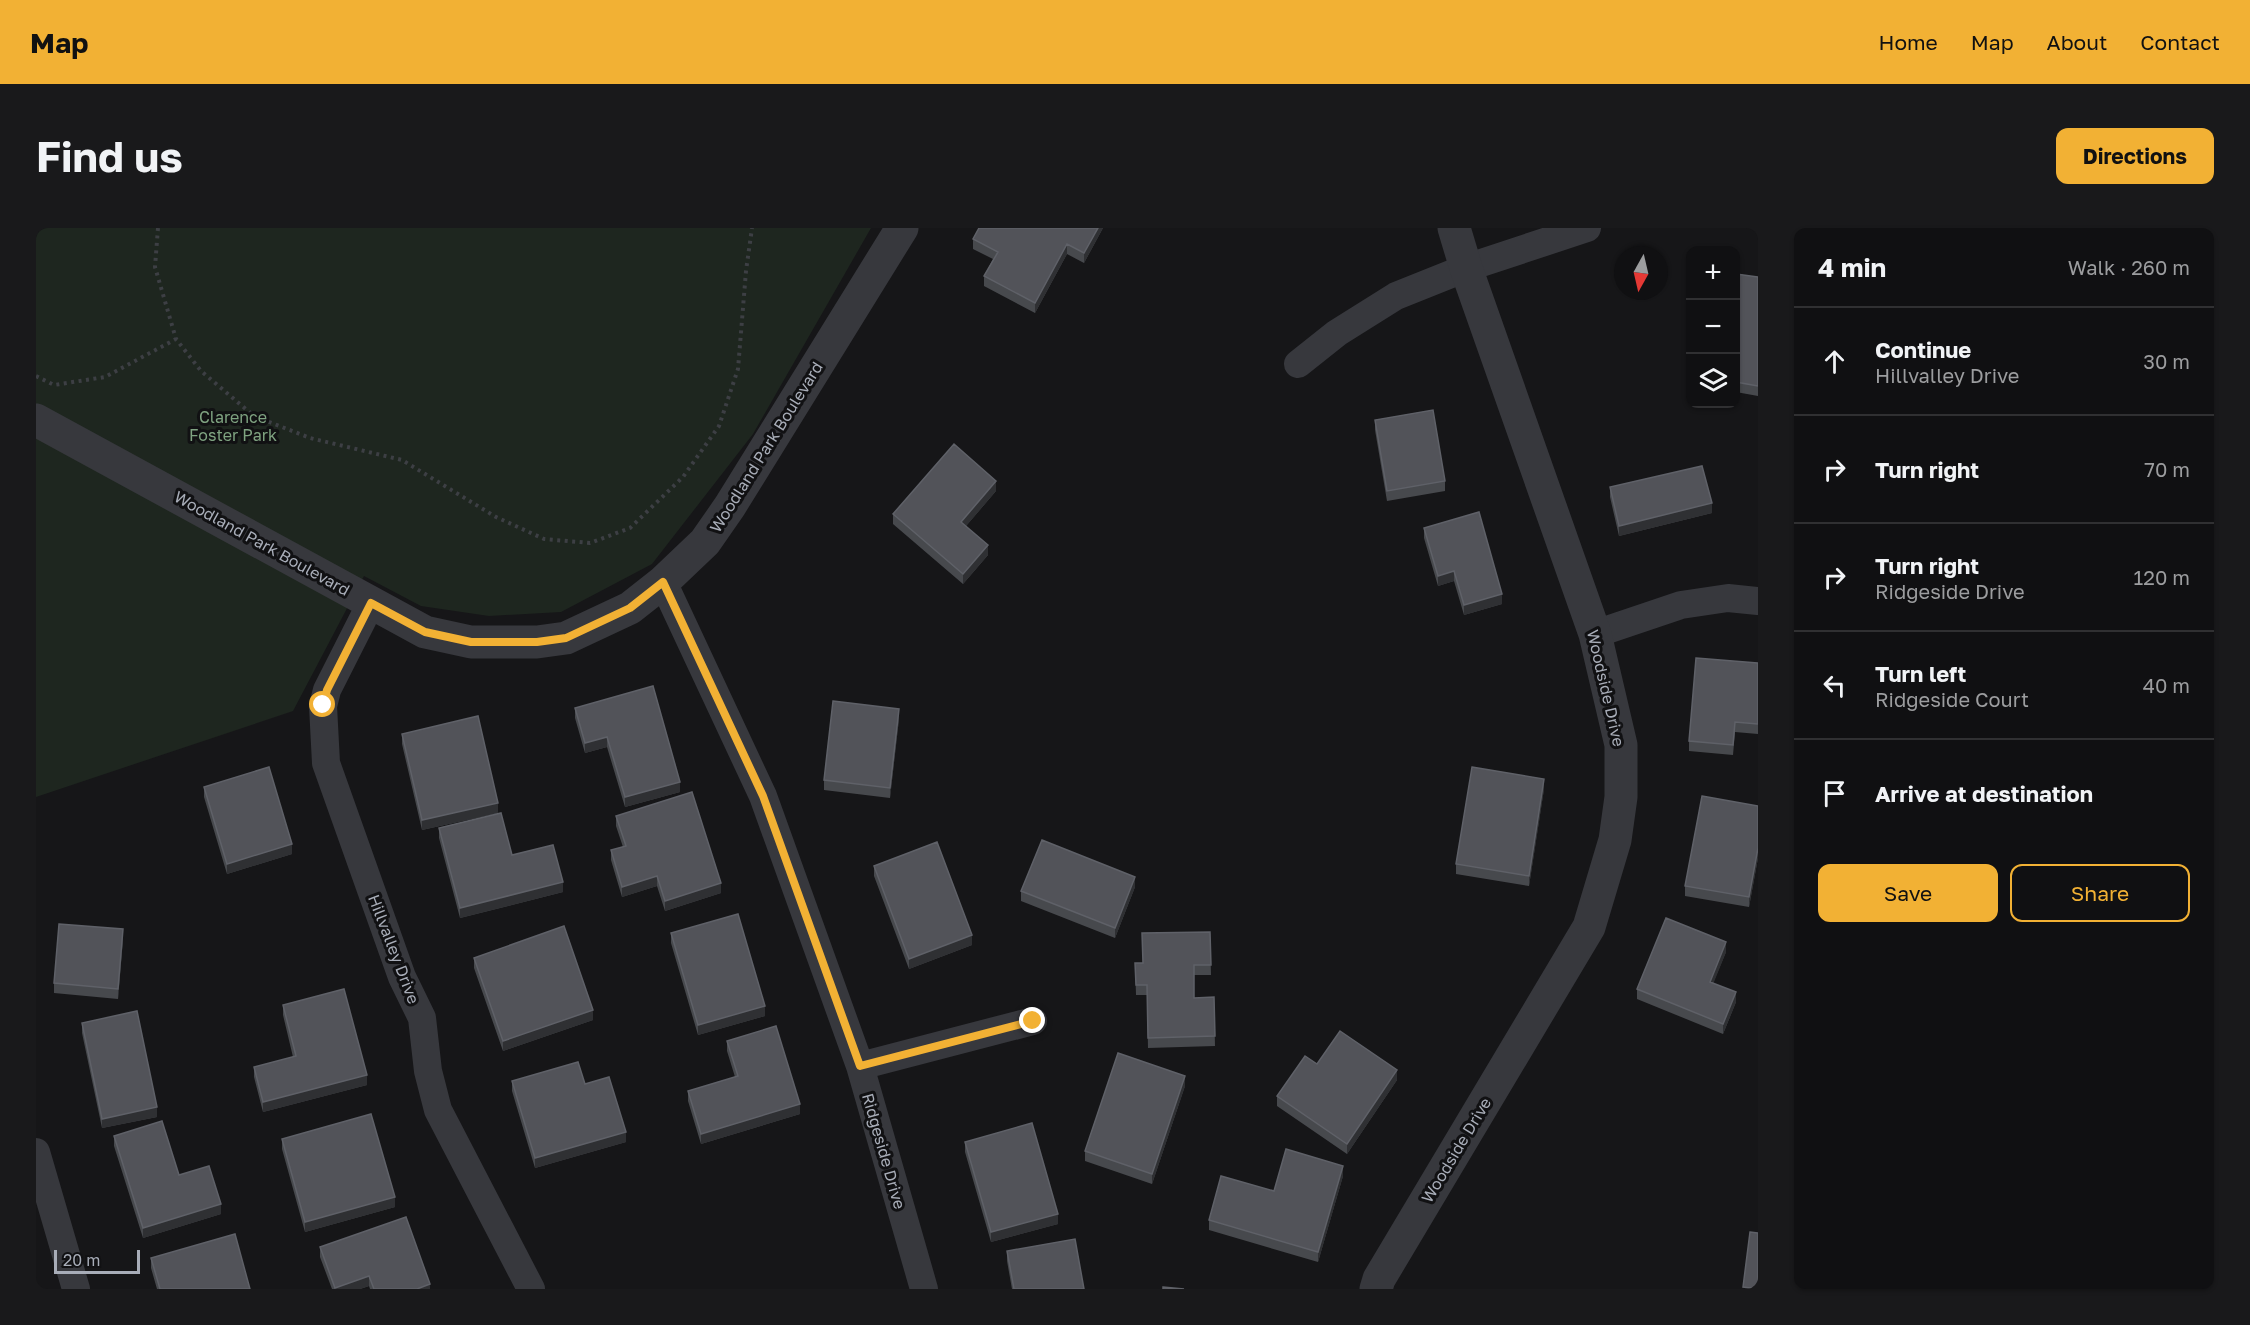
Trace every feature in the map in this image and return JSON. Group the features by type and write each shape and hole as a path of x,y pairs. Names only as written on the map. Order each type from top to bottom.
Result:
{"street":[{"name":"Woodland Park Boulevard","path":"36,420 425,632 471,642 537,642 566,638 630,608 663,582 705,542 730,506 902,228"},
{"name":"Woodside Drive","path":"1376,1289 1379,1279 1589,927 1615,840 1622,798 1621,745 1595,634 1454,228"},
{"path":"1298,364 1337,333 1396,296 1466,268 1587,228"},
{"name":"Ridgeside Drive","path":"663,582 763,796 860,1066 924,1289"},
{"path":"1595,634 1681,605 1728,598 1758,601"},
{"name":"Hillvalley Drive","path":"371,603 327,690 323,705 326,763 402,977 422,1018 428,1071 438,1110 531,1289"},
{"path":"860,1066 1033,1021"},
{"path":"36,1155 76,1289"}],"path":[{"path":"158,228 155,267 176,339 201,371 254,416 310,438 402,460 496,517 543,539 590,543 630,528 683,477 719,426 738,369 752,228"},
{"path":"36,376 54,385 105,377 176,339"}],"green space":[{"name":"Clarence Foster Park","path":"36,228 871,228 753,434 652,564 561,612 489,616 421,606 364,576 293,711 36,797"}],"building":[{"path":"979,228 1098,228 1084,253 1067,244 1035,303 984,276 998,252 973,239"},
{"path":"1740,275 1758,277 1758,386 1740,383"},
{"path":"1433,410 1445,481 1387,491 1375,420"},
{"path":"954,444 996,481 961,522 988,545 963,574 893,514"},
{"path":"1702,466 1712,503 1619,526 1610,487"},
{"path":"1479,512 1502,594 1464,605 1454,571 1438,576 1424,528"},
{"path":"1696,658 1758,663 1758,724 1735,722 1733,745 1689,741"},
{"path":"653,686 680,782 625,797 607,737 585,743 575,708"},
{"path":"833,701 899,709 890,788 824,780"},
{"path":"478,716 498,803 422,820 402,734"},
{"path":"269,767 292,844 227,864 204,787"},
{"path":"1472,767 1544,779 1529,876 1456,864"},
{"path":"692,792 721,883 665,901 657,876 622,887 611,850 626,846 616,816"},
{"path":"1702,796 1758,806 1758,848 1749,897 1685,886"},
{"path":"501,813 512,855 553,845 563,882 460,908 439,828"},
{"path":"1042,840 1135,877 1115,928 1021,891"},
{"path":"937,842 972,935 909,959 874,866"},
{"path":"738,914 765,1006 698,1025 671,933"},
{"path":"1666,918 1726,942 1710,982 1736,992 1723,1024 1637,989"},
{"path":"59,924 123,929 118,989 54,983"},
{"path":"564,926 593,1010 503,1041 474,958"},
{"path":"1210,932 1211,965 1194,965 1194,998 1214,997 1215,1036 1148,1038 1147,985 1136,985 1135,963 1143,963 1142,933"},
{"path":"344,989 367,1075 263,1102 254,1067 296,1056 283,1005"},
{"path":"137,1011 157,1107 102,1119 82,1023"},
{"path":"776,1026 800,1104 701,1134 688,1091 738,1076 727,1041"},
{"path":"1340,1031 1397,1070 1347,1144 1277,1096 1305,1056 1317,1064"},
{"path":"1118,1053 1185,1076 1152,1174 1085,1151"},
{"path":"578,1062 585,1084 609,1077 626,1132 535,1158 512,1081"},
{"path":"371,1114 395,1197 305,1222 282,1139"},
{"path":"162,1121 179,1175 209,1166 221,1204 143,1228 114,1136"},
{"path":"1032,1123 1058,1214 991,1232 965,1142"},
{"path":"1286,1149 1343,1166 1318,1252 1209,1220 1221,1176 1274,1191"},
{"path":"406,1217 430,1284 417,1289 374,1289 369,1276 335,1288 320,1247"},
{"path":"1750,1232 1758,1233 1758,1289 1743,1287"},
{"path":"235,1234 250,1289 160,1289 151,1258"},
{"path":"1075,1239 1084,1289 1014,1289 1007,1251"}],"route":[{"path":"323,705 327,690 371,603 425,632 471,642 537,642 566,638 630,608 663,582 763,796 860,1066 1033,1021"}]}
